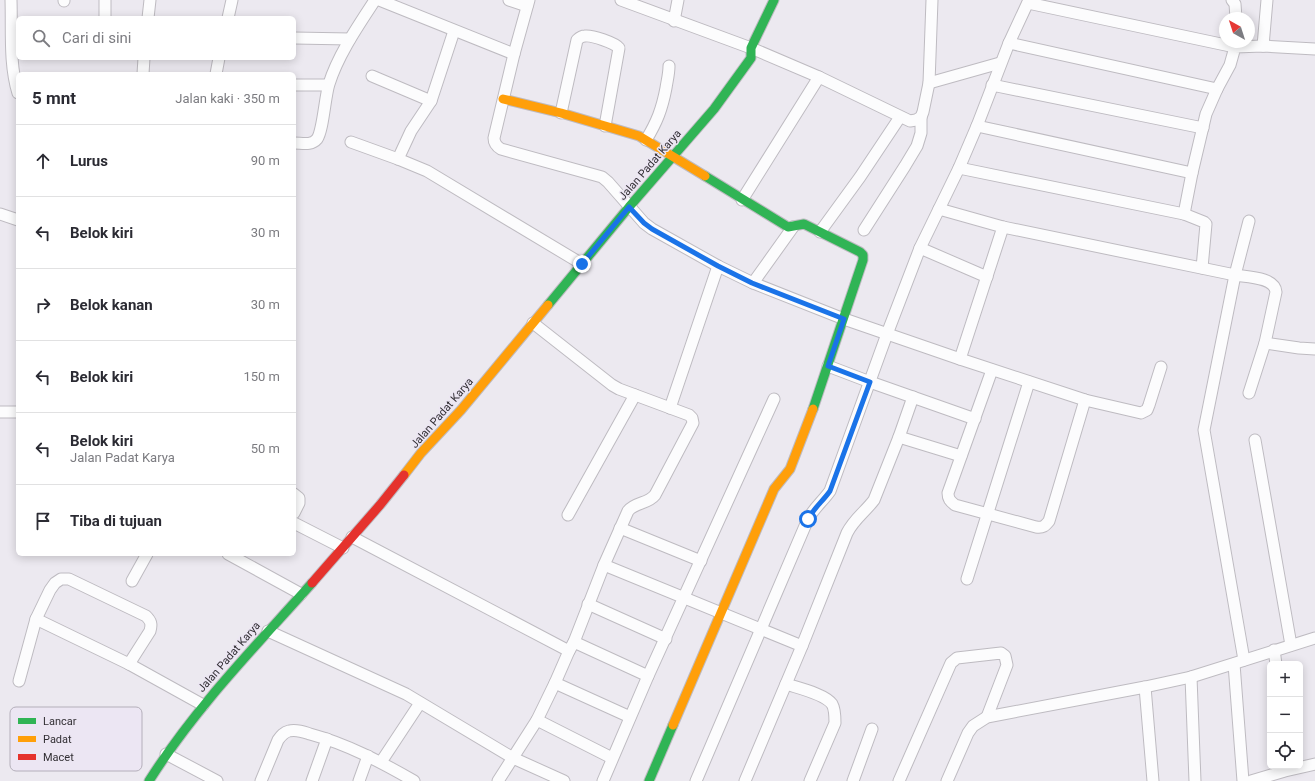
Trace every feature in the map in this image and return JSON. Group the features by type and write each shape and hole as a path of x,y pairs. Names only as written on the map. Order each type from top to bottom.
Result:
{"street":[{"path":"11,0 12,55 16,86"},
{"path":"105,0 105,16"},
{"path":"148,16 150,0"},
{"path":"228,16 232,0"},
{"path":"296,143 312,143 319,136 328,85 332,74 350,39 375,0"},
{"path":"379,0 514,54"},
{"path":"509,0 528,3 494,138 494,143 500,149 602,177 644,223 652,229 752,283 844,319 992,370 1085,400 1142,413 1147,410 1150,405 1161,367"},
{"path":"621,0 674,20 751,53 819,77 910,121 921,117"},
{"path":"674,20 678,0"},
{"name":"Jalan Padat Karya","path":"149,781 166,754 203,705 384,500 421,453 461,410 629,207 674,157 714,109 751,53 774,0"},
{"path":"864,230 906,166 917,146 921,133 921,117 929,83 932,0"},
{"path":"1232,0 1235,4 1236,12"},
{"path":"1263,46 1267,0"},
{"path":"696,781 808,519 830,491 920,248 959,168 977,126 1000,63 1028,1 1219,42"},
{"path":"398,158 411,131 432,100 454,31"},
{"path":"561,113 577,40 585,36 592,36 614,44 619,48 605,126"},
{"path":"296,38 350,39"},
{"path":"1009,43 1217,89"},
{"path":"1255,46 1315,50"},
{"path":"1184,214 1206,114 1230,65 1234,48"},
{"path":"143,72 144,60"},
{"path":"216,72 219,60"},
{"path":"929,83 1000,63"},
{"path":"646,140 658,120 669,66"},
{"path":"372,76 432,100"},
{"path":"742,200 819,77"},
{"path":"296,85 328,85"},
{"path":"992,85 1203,128"},
{"path":"503,99 561,113 639,136 742,200 788,227 793,227"},
{"path":"820,232 860,177 900,117"},
{"path":"977,126 1192,173"},
{"path":"351,142 398,158 427,171 582,264"},
{"path":"959,168 1184,214 1204,222 1206,224 1202,268"},
{"path":"938,209 1003,227 1235,275 1267,280 1273,283 1276,287 1276,292 1265,343 1249,393"},
{"path":"0,214 16,219"},
{"path":"1243,781 1239,662 1204,430 1235,275 1249,222"},
{"path":"649,781 720,612 774,489 790,469 794,460 844,319 863,260 863,255 860,252 804,224 799,224 793,227 752,283"},
{"path":"960,359 1003,227"},
{"path":"920,248 987,277"},
{"path":"670,408 718,266"},
{"path":"498,781 537,720 555,683 620,528 631,508 652,499 655,495 693,423 692,418 689,415 619,389 533,323"},
{"path":"1265,343 1315,349"},
{"path":"828,366 975,419"},
{"path":"992,370 948,493 950,502 955,505 1036,527 1041,528 1046,525 1049,521 1085,400"},
{"path":"967,579 1029,382"},
{"path":"568,515 635,395"},
{"path":"745,781 802,646 847,532 855,520 874,500 913,397"},
{"path":"602,781 774,399"},
{"path":"0,412 16,412"},
{"path":"899,437 961,456"},
{"path":"1255,440 1291,645"},
{"path":"296,496 299,500 296,508"},
{"path":"296,524 342,548"},
{"path":"620,528 701,561"},
{"path":"352,537 571,647 648,676"},
{"path":"132,580 146,556"},
{"path":"232,556 301,594"},
{"path":"604,565 802,646"},
{"path":"19,681 36,619 50,590 55,583 61,580 69,579 146,616 150,620 150,631 130,664"},
{"path":"588,604 666,639"},
{"path":"36,619 130,664 203,705"},
{"path":"268,630 406,694 513,758 564,781"},
{"path":"947,781 973,726 987,718 1145,688 1191,677 1315,638"},
{"path":"1274,650 1276,661"},
{"path":"899,781 951,663 957,658 1001,653 1005,656 1007,665 987,718"},
{"path":"1191,677 1196,781"},
{"path":"555,683 630,717"},
{"path":"786,684 826,698 832,704 835,714 835,722 810,781"},
{"path":"1145,688 1153,781"},
{"path":"381,762 420,703"},
{"path":"537,720 612,758"},
{"path":"854,781 872,729"},
{"path":"261,781 281,735 288,731 296,730 327,739 368,756 414,781"},
{"path":"312,781 327,739"},
{"path":"166,754 216,781"},
{"path":"359,781 368,756"},
{"path":"1303,766 1315,764"},
{"path":"1251,781 1282,769"}],"traffic: fast":[{"path":"548,305 629,207 714,109 751,58 751,48 774,0"},
{"path":"705,176 788,227 804,224 860,252 863,255 863,260 813,409"},
{"path":"149,781 167,754 206,703 312,583"},
{"path":"649,781 673,725"}],"traffic: slow":[{"path":"503,99 561,113 639,136 705,176"},
{"path":"404,475 421,453 461,410 548,305"},
{"path":"673,725 774,489 790,469 813,409"}],"traffic: jam":[{"path":"312,583 404,475"}],"route":[{"path":"582,264 629,207 652,229 718,266 752,283 844,319 828,366 870,382 830,491 808,519"}]}
